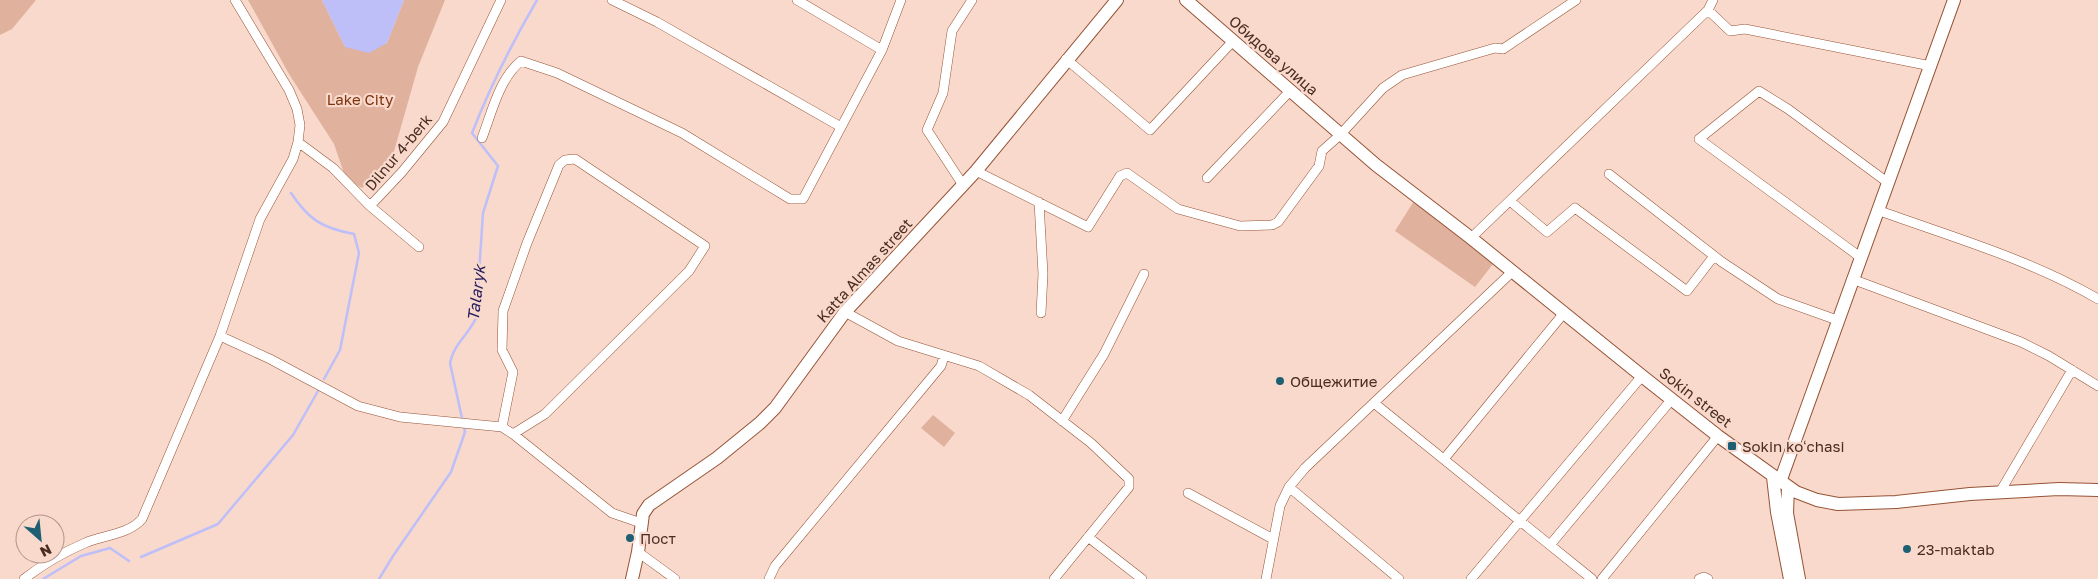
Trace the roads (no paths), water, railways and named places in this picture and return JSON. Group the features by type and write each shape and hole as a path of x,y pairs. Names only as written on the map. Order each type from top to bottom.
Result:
{"street":[{"path":"24,579 37,569 84,543 128,530 142,519 220,336 260,219 293,159 300,125 297,109 289,90 235,0"},
{"name":"Dilnur 4-berk","path":"298,142 333,168 370,206 402,172 442,122 501,0"},
{"path":"612,0 657,22 841,127"},
{"path":"796,0 882,50"},
{"path":"482,138 504,81 521,60 557,73 682,133 790,199 804,199 882,50 901,0"},
{"path":"963,185 927,130 943,93 952,31 972,0"},
{"name":"Katta Almas street","path":"632,579 643,514 649,505 710,463 776,408 845,312 976,171 1066,59 1117,0"},
{"name":"Обидова улица","path":"1186,0 1291,90 1340,135"},
{"path":"976,171 1088,227 1120,176 1127,173 1178,209 1240,226 1272,225 1278,222 1319,166 1322,151 1340,135 1383,88 1402,75 1495,48 1503,49 1576,0"},
{"path":"1471,238 1708,10 1714,0"},
{"path":"1790,579 1777,512 1780,482 1954,0"},
{"path":"1708,10 1730,31 1746,29 1931,66"},
{"path":"1066,59 1150,130 1233,41"},
{"path":"1207,178 1291,90"},
{"path":"1860,257 1699,139 1759,91 1788,109 1887,182"},
{"name":"Sokin street","path":"1340,135 1718,436 1780,482 1817,500 1838,504 1896,502 2000,492 2073,488 2098,490"},
{"path":"502,427 513,372 502,350 503,311 527,243 559,165 565,160 575,159 705,246 689,271 545,414 513,434"},
{"path":"1609,174 1714,256 1778,299 1837,320"},
{"path":"1510,201 1547,232 1575,208 1687,291 1714,256"},
{"path":"1039,202 1043,274 1041,312"},
{"path":"370,206 419,248"},
{"path":"1877,210 2033,266 2067,281 2098,299"},
{"path":"1266,579 1280,506 1289,487 1305,468 1512,272"},
{"path":"1062,421 1104,354 1144,274"},
{"path":"1852,280 2021,342 2049,356 2098,386"},
{"path":"845,312 898,341 979,366 1029,396 1062,421 1091,443 1128,479 1129,487 1054,579"},
{"path":"1444,459 1564,313"},
{"path":"220,336 270,359 358,406 400,417 502,427 612,512 641,524"},
{"path":"769,579 775,566 941,366 944,356"},
{"path":"2000,492 2072,370"},
{"path":"1471,579 1642,376"},
{"path":"1550,545 1672,399"},
{"path":"1374,403 1592,579"},
{"path":"1602,579 1718,436"},
{"path":"1780,482 1799,579"},
{"path":"1289,487 1400,579"},
{"path":"1188,493 1273,540"},
{"path":"1088,538 1142,579"},
{"path":"638,552 675,579"},
{"path":"1699,579 1704,577 1708,579"}],"water":[{"path":"322,0 404,0 387,43 369,53 345,47"}],"waterway":[{"name":"Talaryk","path":"379,579 451,472 465,432 450,363 454,351 476,318 483,213 498,166 472,133 502,65 537,0"},
{"path":"291,193 304,210 317,221 333,229 354,234 359,253 340,350 324,379"},
{"path":"141,557 218,524 293,435 318,391"},
{"path":"43,579 81,556 110,548 129,561"}],"place":[{"name":"Общежитие","path":"1280,381"},
{"name":"Sokin koʻchasi","path":"1732,446"},
{"name":"Пост","path":"630,538"},
{"name":"23-maktab","path":"1907,549"}],"park label":[{"name":"Lake City","path":"360,99"}]}
